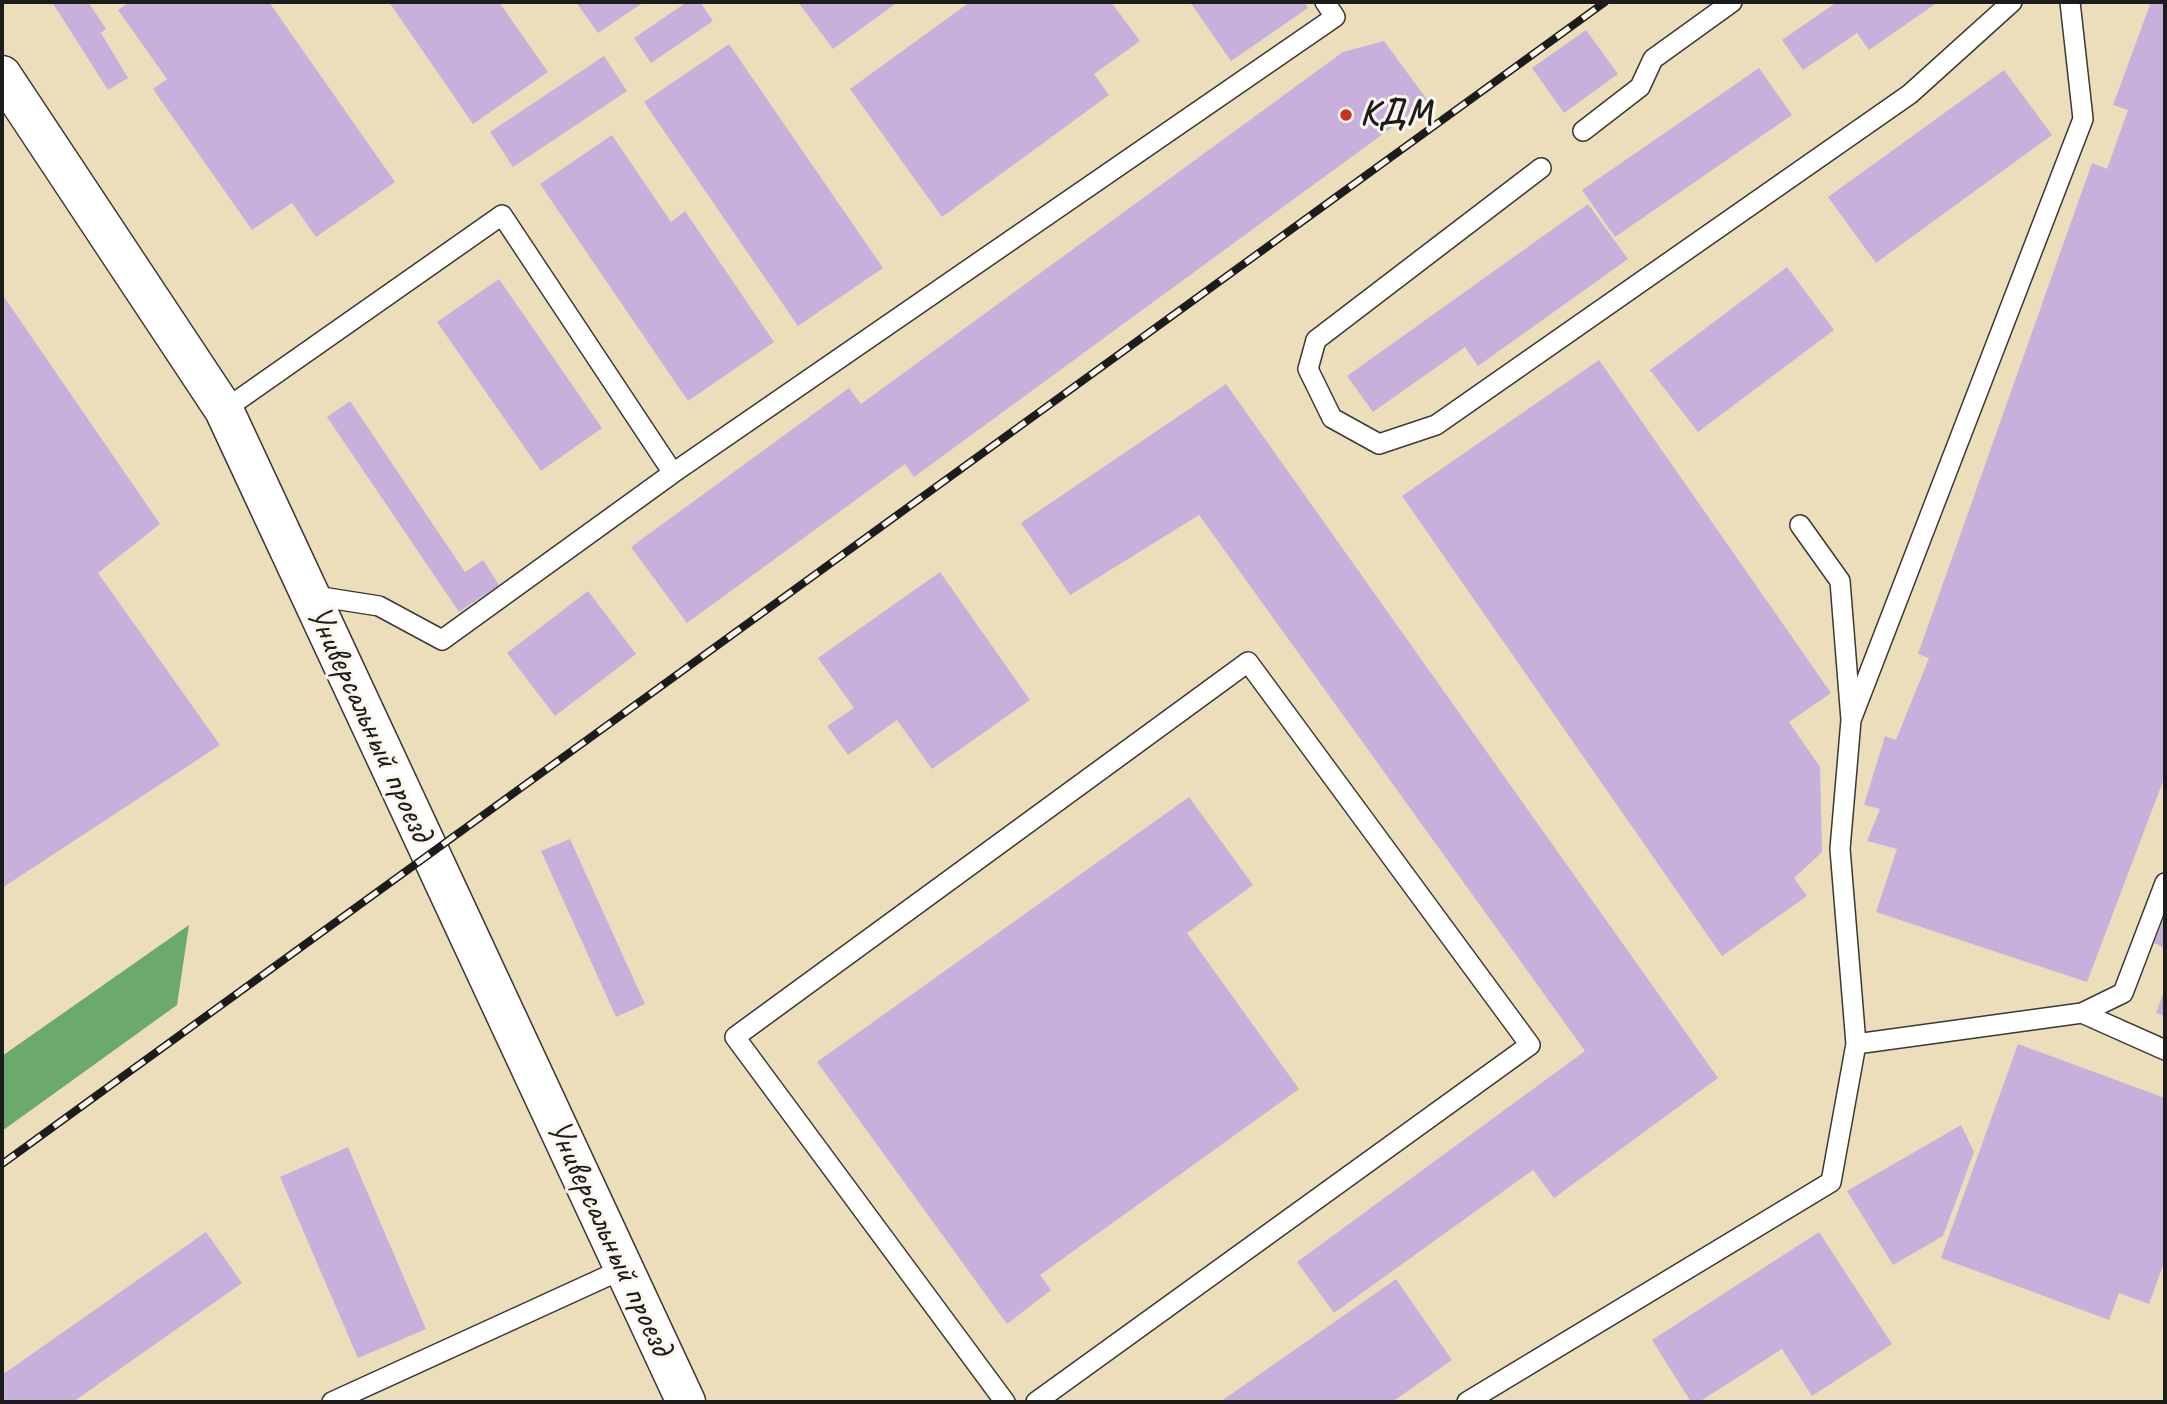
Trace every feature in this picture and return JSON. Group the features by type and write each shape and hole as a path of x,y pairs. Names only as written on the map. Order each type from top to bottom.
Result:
{"street":[{"name":"Универсальный проезд","path":"2,75 224,410 686,1402"}],"lane":[{"path":"309,595 379,606 442,640 673,473 1335,18 1325,2"},
{"path":"1583,131 1640,87 1653,59 1732,2"},
{"path":"1541,168 1316,340 1308,369 1332,418 1379,444 1436,425 1910,94 2011,2"},
{"path":"1851,720 2083,119 2070,2"},
{"path":"224,410 502,215 673,473"},
{"path":"1466,1402 1831,1182 1856,1044 1840,849 1851,720 1840,581 1800,525"},
{"path":"1005,1402 735,1037 1248,662 1530,1045 1036,1402"},
{"path":"1856,1044 2082,1013 2123,993 2165,883"},
{"path":"2082,1013 2165,1050"},
{"path":"332,1402 623,1269"}],"green space":[{"path":"189,925 177,1005 2,1131 2,1056"}],"building":[{"path":"52,2 88,2 106,29 93,38 101,33 128,78 108,90"},
{"path":"129,2 269,2 395,182 316,237 292,203 252,230 153,89 167,79 118,10"},
{"path":"389,2 499,2 548,72 473,124"},
{"path":"576,2 644,2 598,33"},
{"path":"687,2 700,2 713,21 651,63 634,38"},
{"path":"798,2 898,2 833,49"},
{"path":"970,2 1111,2 1140,41 1094,74 1109,95 942,217 850,89"},
{"path":"1190,2 1304,2 1308,8 1231,61"},
{"path":"1837,2 1938,2 1869,50 1857,33 1803,70 1782,40"},
{"path":"2151,2 2165,2 2165,776 2087,982 1876,912 1897,849 1867,841 1880,809 1864,805 1885,736 1896,740 1929,658 1918,654 2092,163 2107,169 2128,110 2113,105"},
{"path":"1586,30 1618,74 1564,113 1532,68"},
{"path":"1384,41 1428,101 914,477 905,464 687,623 631,547 849,388 861,404 1343,52"},
{"path":"729,44 883,268 798,326 644,102"},
{"path":"604,56 627,91 513,167 490,132"},
{"path":"1759,68 1792,115 1615,237 1582,190"},
{"path":"2004,70 2052,135 1876,263 1828,197"},
{"path":"612,135 671,222 685,211 774,342 688,401 540,184"},
{"path":"1588,204 1628,259 1478,366 1465,347 1373,412 1347,376"},
{"path":"1787,267 1834,330 1698,432 1650,370"},
{"path":"499,279 602,428 541,471 437,322"},
{"path":"2,294 160,524 98,573 220,745 2,888"},
{"path":"1599,360 1831,693 1789,722 1820,767 1822,852 1794,878 1807,896 1722,956 1402,496"},
{"path":"1226,384 1718,1078 1554,1198 1533,1170 1334,1313 1297,1262 1585,1051 1199,515 1070,595 1021,523"},
{"path":"350,401 465,572 483,560 499,585 459,612 327,417"},
{"path":"940,572 1030,700 932,769 897,720 848,755 827,726 854,708 818,658"},
{"path":"588,591 636,654 555,716 507,653"},
{"path":"1189,797 1253,885 1187,933 1299,1089 1040,1275 1051,1290 1007,1324 817,1062"},
{"path":"570,839 645,1004 616,1017 541,851"},
{"path":"2165,915 2165,948 2154,943"},
{"path":"2165,989 2165,1016 2156,1013"},
{"path":"2018,1044 2165,1098 2165,1260 2149,1304 2119,1293 2109,1320 1941,1258"},
{"path":"1961,1125 1974,1152 1943,1236 1893,1265 1847,1191"},
{"path":"348,1147 426,1329 358,1358 280,1177"},
{"path":"206,1232 242,1283 73,1402 2,1402 2,1375"},
{"path":"1819,1232 1892,1344 1812,1396 1782,1349 1699,1402 1691,1402 1652,1340"},
{"path":"1396,1279 1452,1360 1392,1402 1220,1402"}],"railway":[{"path":"2,1164 1605,2"}],"place":[{"name":"КДМ","path":"1346,115"}]}
